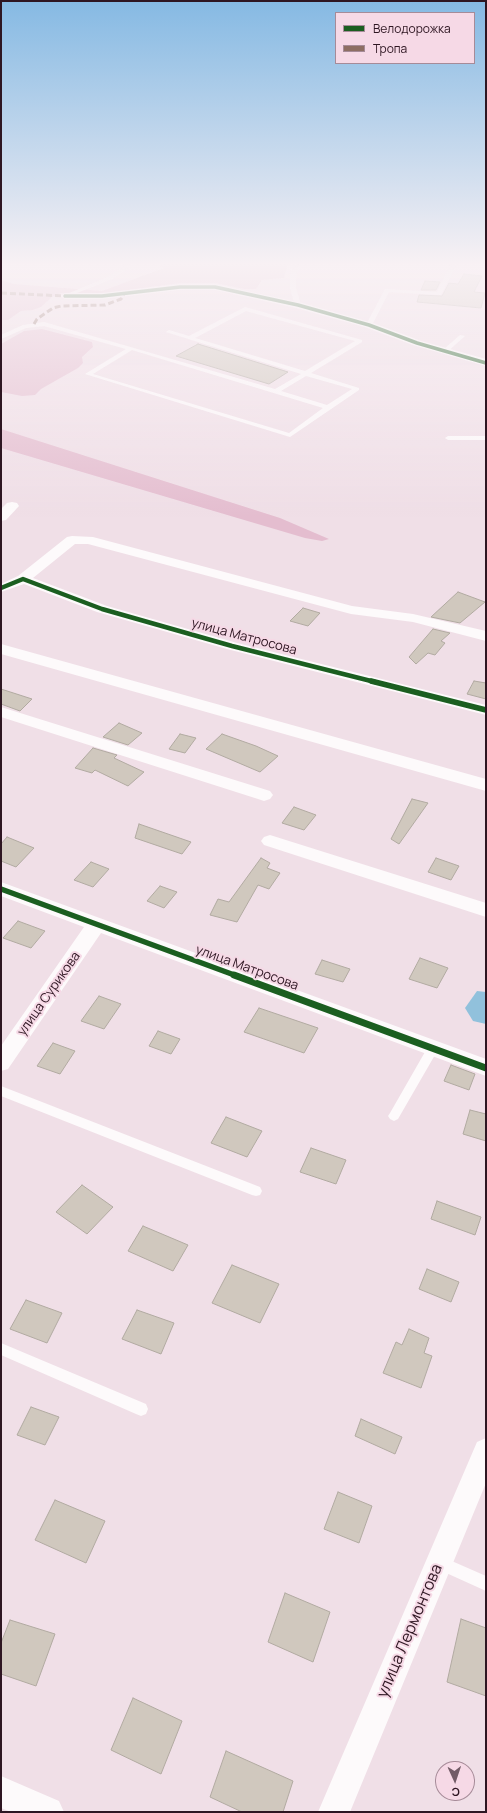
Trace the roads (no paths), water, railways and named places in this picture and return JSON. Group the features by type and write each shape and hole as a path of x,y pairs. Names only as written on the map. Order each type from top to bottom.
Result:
{"street":[{"path":"434,348 486,363"},
{"path":"1,517 12,506"},
{"path":"1,588 23,579 72,540 88,540 351,610 413,618 486,636"},
{"name":"улица Матросова","path":"23,579 102,609 232,646 486,710"},
{"path":"1,649 486,785"},
{"path":"1,712 264,795"},
{"path":"270,841 486,910"},
{"name":"улица Матросова","path":"1,889 486,1068"},
{"name":"улица Сурикова","path":"1,1063 96,925"},
{"name":"улица Лермонтова","path":"334,1812 486,1451"},
{"path":"1,1792 48,1812"}],"lane":[{"path":"125,348 328,407"},
{"path":"130,349 88,374 290,435 357,388 222,348"},
{"path":"276,391 349,348"},
{"path":"445,351 449,348"},
{"path":"448,438 486,438"},
{"path":"394,1116 433,1048"},
{"path":"1,1091 256,1191"},
{"path":"1,1349 141,1410"},
{"path":"438,1562 486,1584"}],"water":[{"path":"477,991 486,992 486,1024 473,1021 465,1008"}]}
